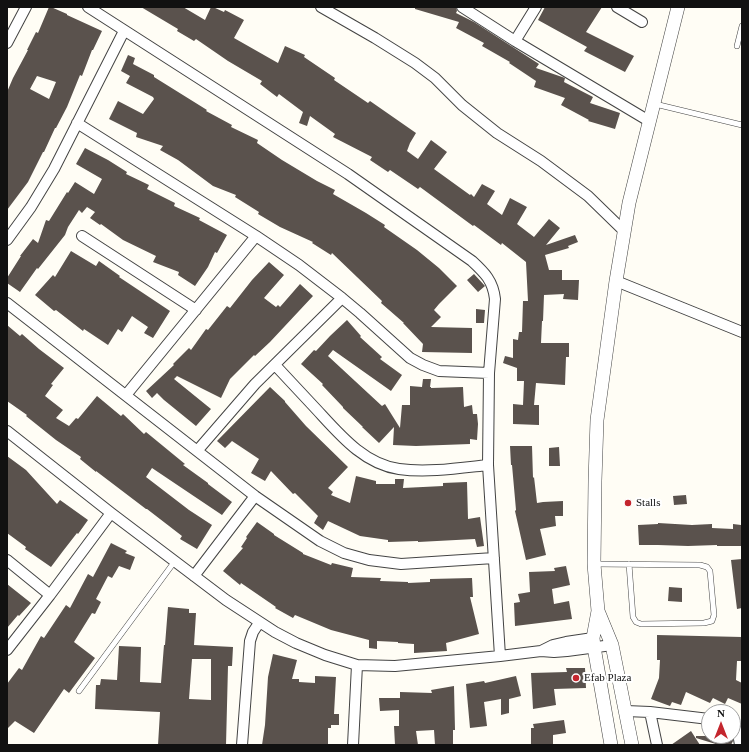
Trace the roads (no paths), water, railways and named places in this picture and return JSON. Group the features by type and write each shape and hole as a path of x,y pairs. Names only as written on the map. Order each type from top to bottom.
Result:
{"street":[{"path":"7,43 26,7"},
{"path":"88,7 348,174 472,261 483,270 492,283 495,299 489,373 488,465 500,656"},
{"path":"321,7 415,63 435,78 462,106 497,133 540,161 588,196 624,231"},
{"path":"462,7 515,41 649,121"},
{"path":"515,41 536,7"},
{"path":"617,7 642,22"},
{"path":"611,745 593,643 598,611 594,564 596,420 629,203 678,7"},
{"path":"7,240 31,207 54,169 124,31"},
{"path":"77,123 256,236 299,266 342,298 410,358 439,371 489,373"},
{"path":"82,236 196,310"},
{"path":"126,396 256,236"},
{"path":"616,281 742,332"},
{"path":"197,452 250,389 342,298"},
{"path":"7,303 197,452 255,496 320,542 344,553 369,560 401,564 494,558"},
{"path":"275,365 345,441 378,463 399,469 426,470 488,465"},
{"path":"7,431 111,513 226,600 275,632 296,643 325,655 357,665 395,666 541,651 554,652 593,643 612,645"},
{"path":"194,576 255,496"},
{"path":"7,650 111,513"},
{"path":"7,560 50,595"},
{"path":"598,611 612,645 632,745"},
{"path":"242,745 250,641 259,622"},
{"path":"353,745 357,665"},
{"path":"626,711 650,712 701,718"},
{"path":"650,712 657,745"}],"lane":[{"path":"737,46 742,26"},
{"path":"654,104 742,125"},
{"path":"79,691 175,561"},
{"path":"594,564 629,564 700,565 707,567 710,571 714,616 712,621 704,623 641,624 636,622 633,617 629,564"}],"place":[{"name":"Stalls","path":"628,503"},
{"name":"Efab Plaza","path":"576,678"}]}
